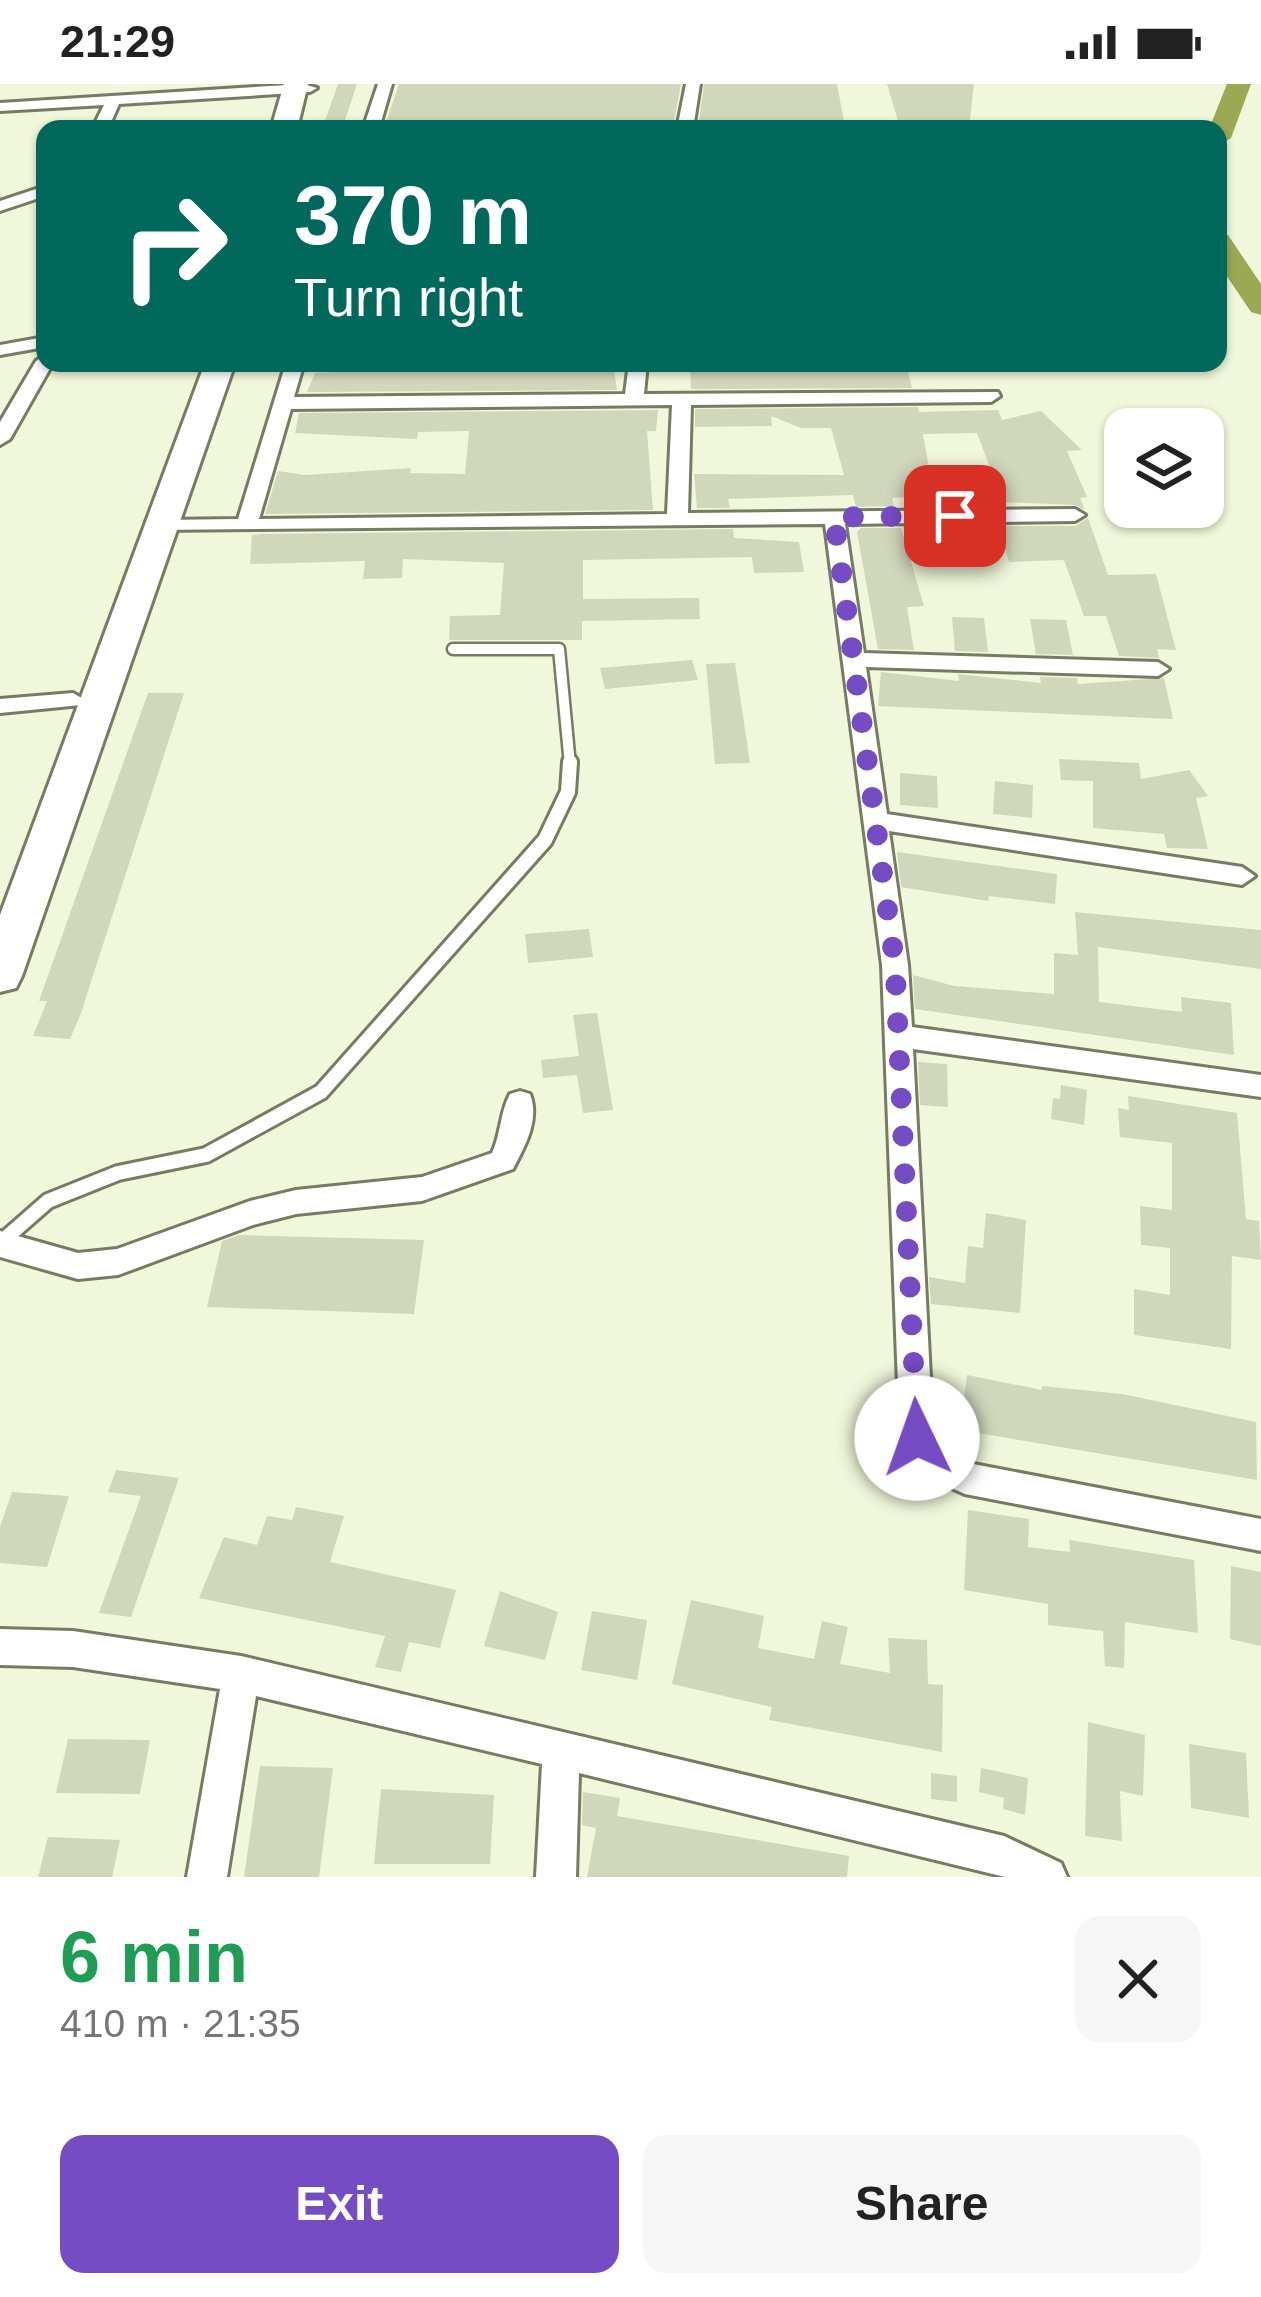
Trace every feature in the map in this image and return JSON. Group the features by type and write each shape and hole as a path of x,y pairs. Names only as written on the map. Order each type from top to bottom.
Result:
{"main road":[{"path":"288,120 303,86"},
{"path":"302,120 303,86"},
{"path":"0,893 196,372"},
{"path":"0,976 217,372"}],"street":[{"path":"374,120 386,84"},
{"path":"687,120 693,84"},
{"path":"0,106 303,86"},
{"path":"104,120 113,101"},
{"path":"0,206 36,194"},
{"path":"0,350 36,344"},
{"path":"0,440 39,372"},
{"path":"247,524 292,372"},
{"path":"634,398 637,372"},
{"path":"282,403 991,396"},
{"path":"677,519 682,398"},
{"path":"162,526 1075,514"},
{"path":"834,517 876,821 898,1036 917,1438 932,1463 965,1478 1261,1535"},
{"path":"853,660 1158,669"},
{"path":"0,706 73,700"},
{"path":"876,821 1242,876"},
{"path":"898,1036 1261,1086"},
{"path":"0,1244 78,1266 118,1262 250,1213 296,1202 422,1189 503,1160 518,1131 520,1102"},
{"path":"0,1647 73,1649 242,1674 561,1750 1047,1877"},
{"path":"207,1877 242,1674"},
{"path":"556,1877 561,1750"}],"lane":[{"path":"0,1244 48,1202 118,1173 206,1155 321,1092 567,812 573,783 557,674 560,649 453,649"}],"building":[{"path":"338,84 357,84 345,120 325,120"},
{"path":"399,84 681,84 674,120 387,120"},
{"path":"704,84 837,84 844,120 699,120"},
{"path":"887,84 974,84 970,120 898,120"},
{"path":"614,372 617,390 307,392 315,373"},
{"path":"690,372 908,372 912,388 691,389"},
{"path":"918,407 919,412 998,410 1002,420 1041,411 1082,450 1067,451 1087,497 1080,498 1085,510 1075,505 952,500 945,477 993,476 977,433 923,434 934,495 892,498 894,506 856,507 853,495 728,499 730,508 697,508 694,474 844,475 831,428 801,428 771,416 772,426 695,427 695,409"},
{"path":"658,410 656,431 647,431 653,510 265,514 278,471 305,475 411,468 410,473 465,474 469,431 418,432 417,439 295,433 299,413"},
{"path":"1088,518 1108,575 1156,574 1176,650 1157,649 1159,658 1119,656 1106,616 1084,616 1064,560 1009,562 998,526 1075,526"},
{"path":"861,528 901,528 924,606 907,607 914,650 878,649 857,532"},
{"path":"733,529 734,538 799,542 804,572 754,573 752,557 583,560 583,599 699,598 700,619 582,621 582,640 449,640 450,616 500,615 504,563 403,559 402,578 363,579 365,561 250,564 252,535 261,534"},
{"path":"952,617 984,618 988,652 955,651"},
{"path":"1030,619 1066,620 1073,655 1036,654"},
{"path":"692,660 698,680 605,689 600,668"},
{"path":"735,663 750,763 715,764 706,664"},
{"path":"881,672 959,681 958,674 1041,683 1040,677 1077,678 1078,684 1164,678 1173,719 878,706"},
{"path":"148,693 184,693 81,1013 70,1039 33,1036 47,1001 39,1001"},
{"path":"1059,759 1139,763 1141,779 1189,770 1208,796 1196,798 1208,849 1167,848 1164,834 1093,828 1093,781 1061,780"},
{"path":"900,773 937,776 938,808 900,805"},
{"path":"995,781 1033,785 1032,818 993,814"},
{"path":"897,852 1057,874 1055,904 989,896 988,901 901,887"},
{"path":"1075,912 1261,930 1261,969 1098,947 1099,1002 1182,1012 1181,997 1231,1003 1234,1055 915,1009 913,975 954,986 1054,994 1054,953 1078,955"},
{"path":"589,929 593,957 528,963 525,934"},
{"path":"597,1013 613,1110 583,1113 577,1075 543,1078 541,1060 579,1056 573,1015"},
{"path":"918,1062 947,1064 948,1107 920,1105"},
{"path":"1061,1085 1087,1090 1084,1125 1051,1119 1053,1098 1060,1099"},
{"path":"1128,1096 1237,1113 1246,1219 1259,1221 1261,1260 1232,1256 1231,1349 1134,1335 1134,1289 1170,1295 1170,1248 1141,1245 1140,1206 1172,1210 1172,1143 1120,1137 1118,1108 1129,1110"},
{"path":"986,1213 1026,1220 1020,1313 931,1304 929,1277 965,1283 968,1246 983,1248"},
{"path":"239,1235 424,1240 414,1314 207,1307 222,1241"},
{"path":"967,1375 1042,1390 1042,1386 1122,1394 1256,1422 1257,1480 960,1430"},
{"path":"116,1470 179,1478 131,1617 99,1613 141,1496 108,1492"},
{"path":"12,1492 69,1496 47,1567 0,1563 0,1527"},
{"path":"296,1507 344,1516 330,1562 456,1590 440,1648 409,1642 401,1672 375,1667 385,1636 199,1598 224,1537 257,1545 267,1516 292,1520"},
{"path":"968,1510 1029,1519 1028,1547 1070,1552 1069,1540 1194,1560 1198,1633 1125,1622 1124,1668 1105,1666 1103,1631 1048,1625 1048,1604 964,1590"},
{"path":"1231,1566 1261,1572 1261,1646 1230,1639"},
{"path":"500,1591 558,1612 545,1660 484,1646"},
{"path":"691,1600 764,1616 758,1648 814,1659 822,1621 848,1627 840,1664 890,1673 888,1638 927,1640 928,1684 943,1685 942,1752 769,1720 772,1707 672,1684"},
{"path":"592,1611 647,1620 637,1680 581,1670"},
{"path":"1088,1722 1145,1735 1143,1796 1120,1791 1122,1841 1085,1836"},
{"path":"68,1739 150,1740 140,1794 56,1793"},
{"path":"1189,1744 1246,1753 1249,1818 1191,1808"},
{"path":"260,1766 333,1768 319,1877 244,1877"},
{"path":"981,1768 1028,1778 1025,1815 1003,1809 1004,1798 979,1792"},
{"path":"931,1773 957,1776 957,1802 931,1799"},
{"path":"381,1789 494,1795 490,1864 374,1864"},
{"path":"583,1792 620,1798 617,1816 849,1856 847,1877 587,1877 596,1828 582,1825"},
{"path":"48,1837 120,1840 112,1877 38,1877"}],"waterway":[{"path":"1225,120 1239,84"},
{"path":"1227,255 1261,306"}],"route":[{"path":"917,1438 895,965 834,517 955,516"}]}
